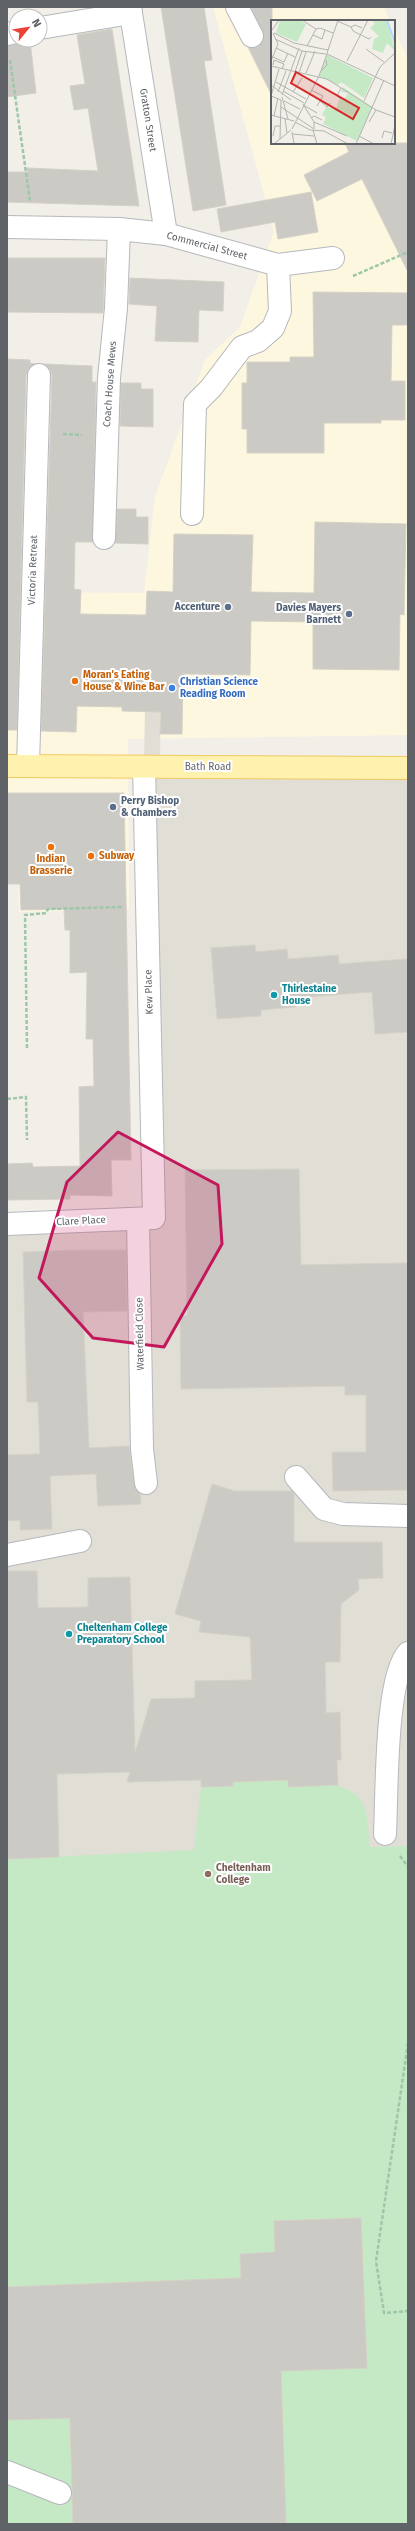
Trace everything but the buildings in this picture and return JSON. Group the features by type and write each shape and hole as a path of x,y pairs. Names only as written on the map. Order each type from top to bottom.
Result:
{"main road":[{"name":"Bath Road","path":"18,766 408,768"}],"street":[{"path":"237,7 252,36"},
{"path":"48,26 130,10"},
{"name":"Gratton Street","path":"130,10 166,234"},
{"name":"Commercial Street","path":"7,227 119,229 166,234 278,265 333,258"},
{"name":"Coach House Mews","path":"104,538 106,436 119,229"},
{"path":"192,514 195,404 211,388 242,347 258,341 273,328 280,311 278,265"},
{"name":"Victoria Retreat","path":"18,766 39,375"},
{"name":"Kew Place","path":"144,767 146,907 146,1218"},
{"name":"Clare Place","path":"7,1224 146,1218"},
{"name":"Waterfield Close","path":"146,1218 142,1449 146,1483"},
{"path":"296,1477 324,1509 343,1514 408,1516"},
{"path":"7,1555 80,1541"},
{"path":"385,1834 392,1698 398,1676 408,1653"},
{"path":"7,2472 60,2493"}],"path":[{"path":"12,74 34,228"},
{"path":"333,258 335,270 351,277 408,252"},
{"path":"37,433 106,436"},
{"path":"28,1048 25,915 46,913 48,909 146,907"},
{"path":"7,1099 26,1097 27,1140"},
{"path":"408,2043 376,2261 384,2313 408,2311"}],"highlighted area":[{"path":"118,1132 218,1185 222,1244 164,1347 93,1338 39,1278 67,1182"}],"shaded area":[{"path":"213,7 384,7 390,20 271,20 271,144 395,144 395,31 408,59 408,735 128,739 129,909 19,912 17,834 7,834 7,665 25,665 30,592 144,593 155,497 205,360 240,327 274,231"},
{"name":"Cheltenham College","path":"146,641 161,670 160,767 408,768 408,2524 7,2524 7,1224 154,1218 144,767"}],"green space":[{"path":"233,1779 288,1780 288,1787 331,1785 341,1787 358,1797 366,1810 370,1847 408,1846 408,2524 7,2524 7,1859 194,1850 201,1787 233,1786"}],"place":[{"name":"Accenture","path":"228,607"},
{"name":"Davies Mayers Barnett","path":"349,614"},
{"name":"Moran's Eating House & Wine Bar","path":"75,681"},
{"name":"Christian Science Reading Room","path":"172,688"},
{"name":"Perry Bishop & Chambers","path":"113,807"},
{"name":"Indian Brasserie","path":"51,847"},
{"name":"Subway","path":"91,856"},
{"name":"Thirlestaine House","path":"274,995"},
{"name":"Cheltenham College Preparatory School","path":"69,1634"},
{"name":"Cheltenham College","path":"208,1874"}]}
